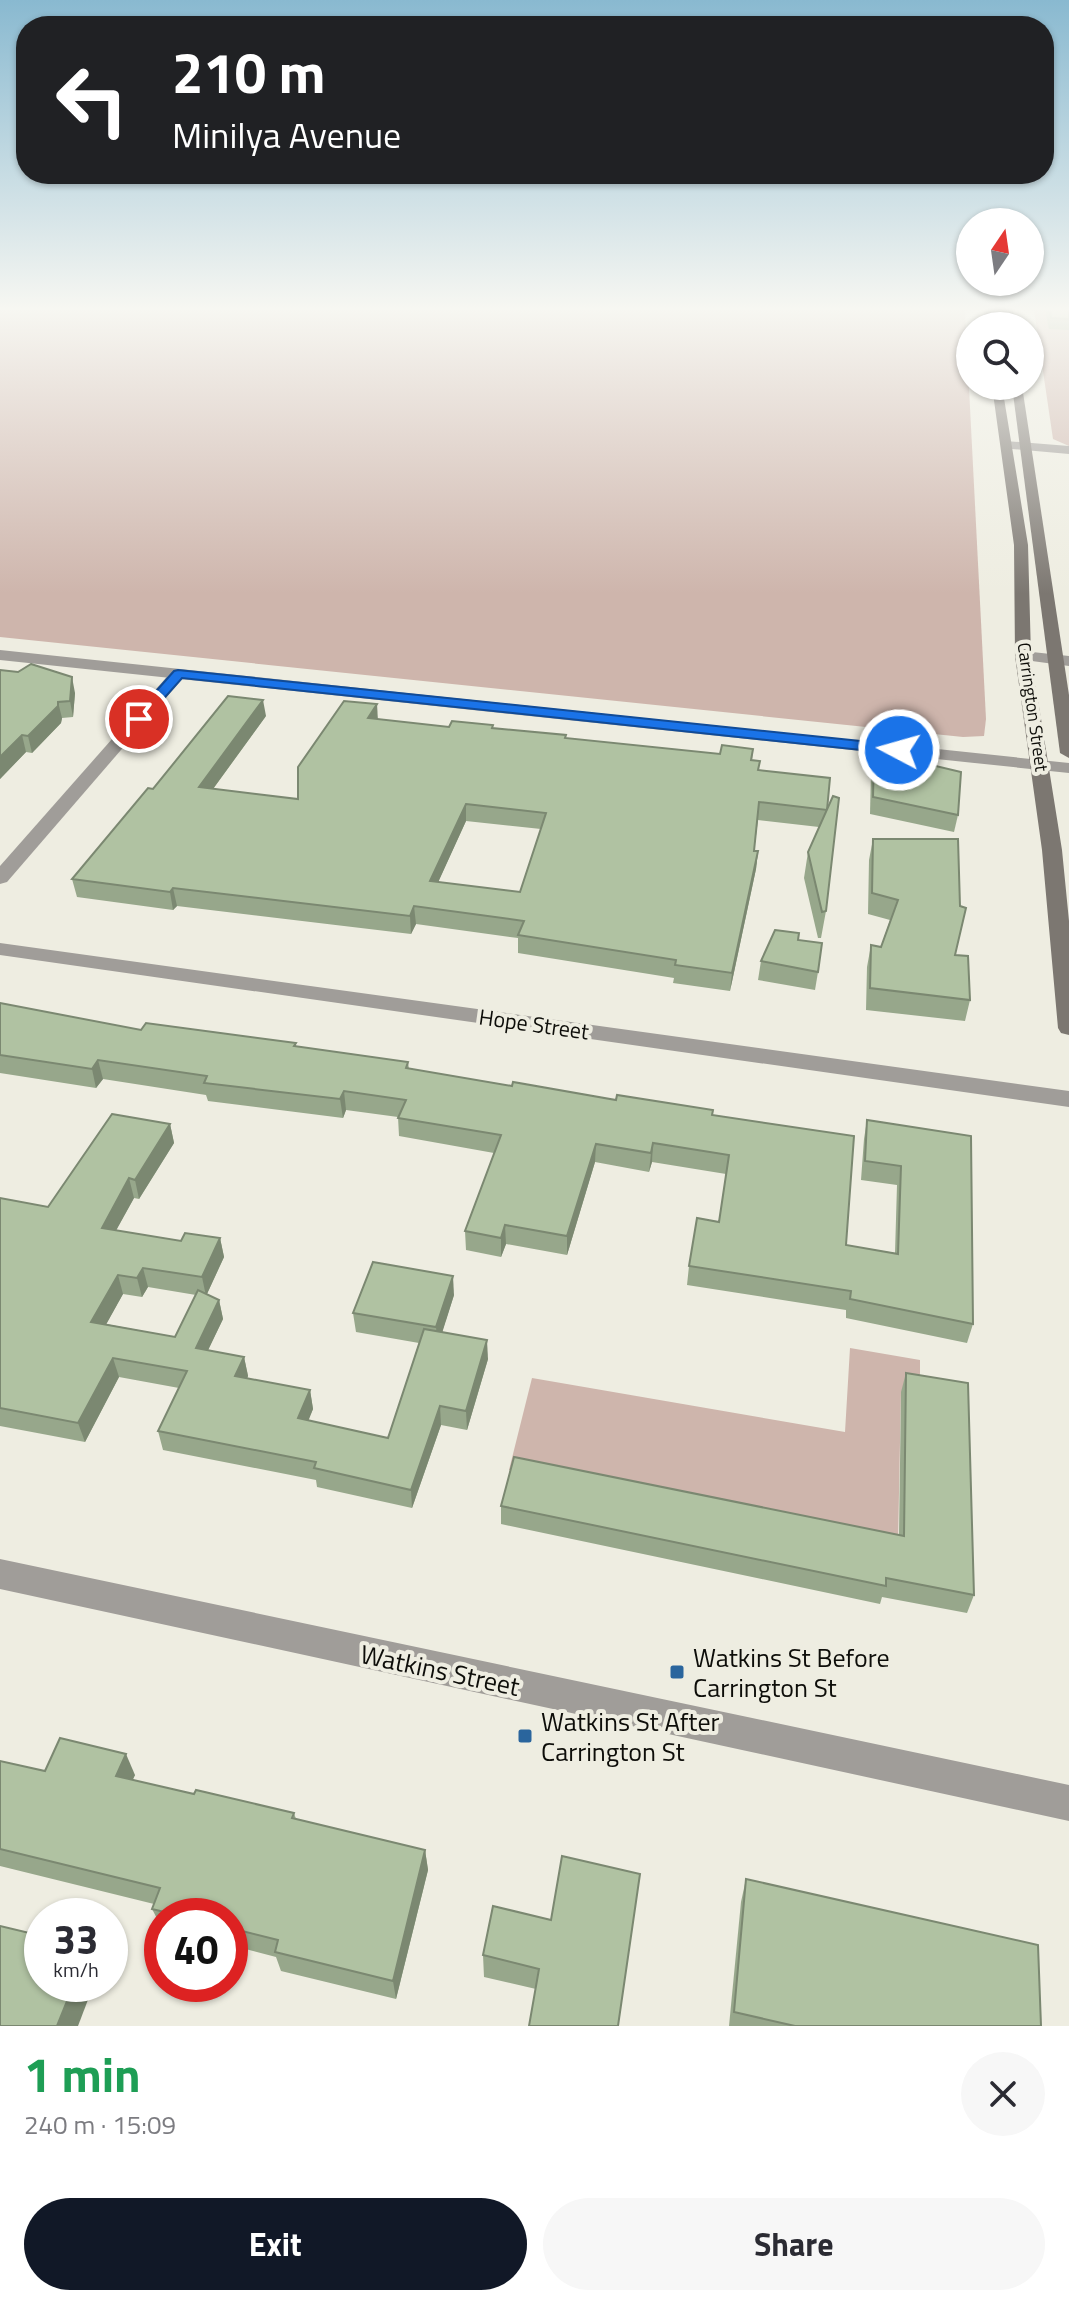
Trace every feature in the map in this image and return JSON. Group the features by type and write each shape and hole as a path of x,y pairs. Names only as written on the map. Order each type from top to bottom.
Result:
{"main road":[{"name":"Carrington Street","path":"999,405 1021,545 1023,656 1041,764 1069,1028"},
{"name":"Carrington Street","path":"1019,405 1064,660 1069,753"}],"street":[{"path":"1005,448 1069,453"},
{"path":"0,655 1069,768"},
{"path":"1023,656 1064,660"},
{"path":"0,878 178,674"},
{"name":"Hope Street","path":"0,949 1069,1099"},
{"name":"Watkins Street","path":"0,1574 1069,1803"}],"shaded area":[{"path":"0,405 970,405 986,719 984,736 963,737 0,637"},
{"path":"1048,405 1069,405 1069,446 1053,439"},
{"path":"850,1348 920,1360 920,1395 901,1392 898,1543 509,1470 532,1378 845,1432"}],"building":[{"path":"31,664 72,677 70,701 58,702 58,706 28,736 22,735 0,757 0,670 18,672"},
{"path":"228,696 263,700 199,787 298,799 298,767 344,701 377,704 368,718 449,727 452,721 493,725 492,728 566,735 565,738 720,754 722,745 753,749 751,760 760,761 758,770 830,778 827,810 759,802 754,851 758,851 732,973 675,965 676,960 518,935 524,921 414,906 410,916 72,879 148,788 153,789","holes":["466,804 546,813 520,892 430,881"]},
{"path":"881,753 961,772 958,815 873,797 874,756 879,757"},
{"path":"833,796 839,798 826,911 822,912 808,852"},
{"path":"873,839 958,839 960,906 966,908 955,955 968,956 970,1000 870,988 871,945 881,947 898,900 872,893"},
{"path":"775,930 799,933 798,940 822,943 818,972 761,961"},
{"path":"0,1003 141,1030 146,1023 296,1043 294,1046 408,1062 406,1068 512,1086 513,1082 616,1100 617,1095 713,1110 712,1115 854,1136 846,1245 898,1254 901,1166 865,1161 867,1120 971,1136 973,1324 850,1299 851,1291 689,1266 697,1218 719,1222 729,1155 653,1143 651,1153 596,1144 567,1236 505,1225 501,1238 465,1231 501,1135 398,1118 406,1100 344,1091 340,1099 204,1083 207,1076 98,1060 92,1069 0,1055"},
{"path":"112,1114 170,1124 135,1180 129,1178 102,1228 181,1241 185,1233 220,1238 202,1277 143,1268 137,1278 118,1275 91,1322 175,1337 198,1290 219,1300 196,1348 244,1357 235,1376 310,1390 298,1418 388,1438 424,1329 487,1340 466,1411 440,1406 411,1490 314,1468 316,1462 158,1431 187,1371 113,1358 78,1423 0,1408 0,1198 48,1207"},
{"path":"373,1262 453,1276 436,1327 353,1313"},
{"path":"906,1373 968,1383 974,1595 886,1578 886,1586 501,1506 514,1457 904,1536"},
{"path":"60,1738 126,1754 116,1776 194,1794 196,1790 294,1813 292,1818 425,1850 393,1981 275,1952 278,1940 248,1932 248,1898 156,1898 160,1888 0,1849 0,1761 45,1771"},
{"path":"562,1856 640,1874 618,2026 529,2026 539,1969 483,1955 493,1906 551,1920"},
{"path":"746,1879 1038,1945 1041,2026 795,2026 734,2012"},
{"path":"0,1926 24,1932 24,2002 67,2002 57,2026 0,2026"}],"place":[{"name":"Watkins St Before Carrington St","path":"677,1672"},
{"name":"Watkins St After Carrington St","path":"525,1736"}],"route":[{"path":"139,719 178,674 899,750"}]}
